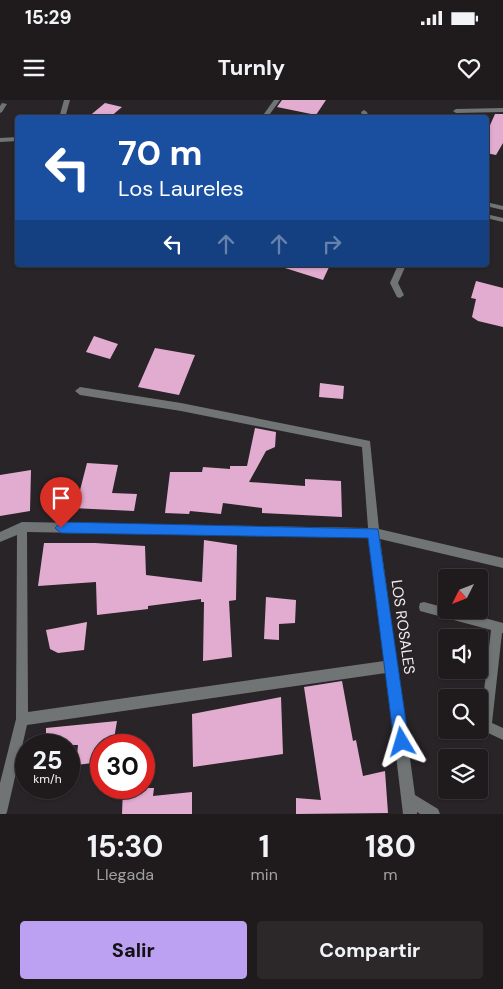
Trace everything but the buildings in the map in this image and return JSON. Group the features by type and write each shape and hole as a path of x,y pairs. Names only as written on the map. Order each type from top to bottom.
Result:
{"street":[{"path":"63,115 67,100"},
{"path":"266,115 277,100"},
{"path":"0,111 4,104"},
{"path":"456,111 503,110"},
{"path":"0,140 15,139"},
{"path":"489,205 503,208"},
{"path":"489,217 503,220"},
{"path":"400,295 394,283 401,267"},
{"name":"LOS ROSALES","path":"80,391 181,407 367,444 374,533 409,807"},
{"path":"0,812 22,719 22,527"},
{"path":"0,537 22,527 374,533 503,563"},
{"path":"22,719 391,666"},
{"path":"409,807 433,814"}],"lane":[{"path":"424,607 500,628 486,726 503,734"}],"route":[{"path":"61,528 374,533 402,742"}]}
